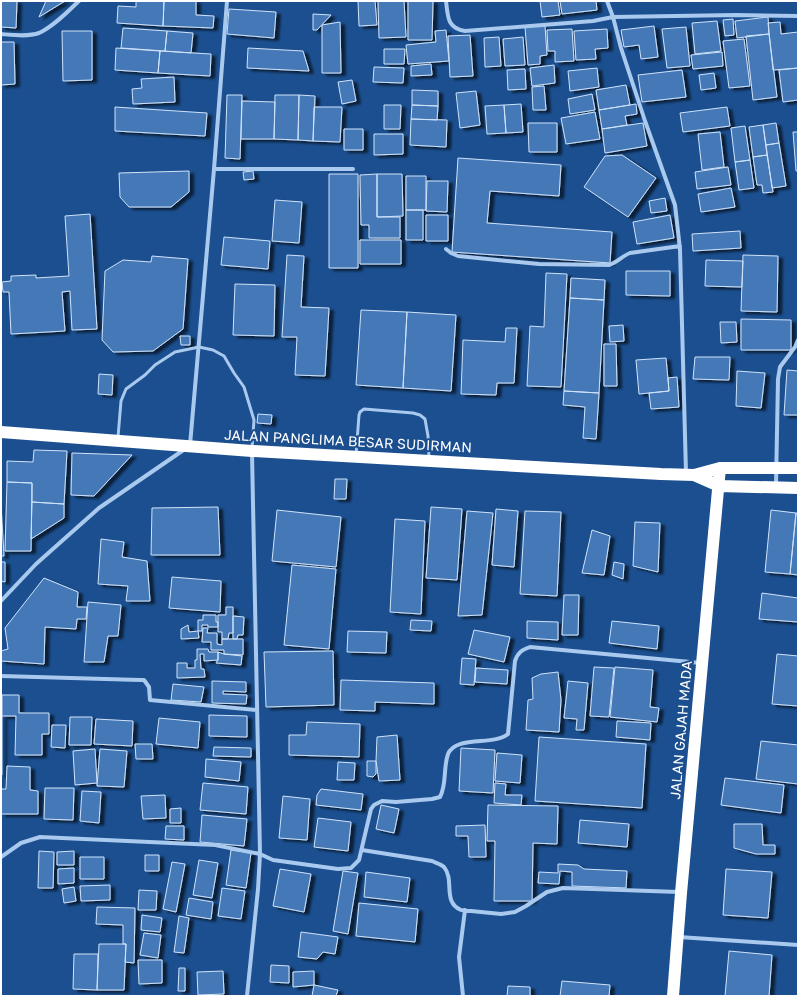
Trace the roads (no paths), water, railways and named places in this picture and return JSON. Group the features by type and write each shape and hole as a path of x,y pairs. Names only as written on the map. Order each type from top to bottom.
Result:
{"highway":[{"name":"JALAN PANGLIMA BESAR SUDIRMAN","path":"1,432 252,451 429,462 690,475 720,468 798,468"},
{"name":"JALAN GAJAH MADA","path":"673,996 720,468"},
{"name":"JALAN PANGLIMA BESAR SUDIRMAN","path":"690,475 718,486"},
{"path":"718,486 798,488"}],"street":[{"path":"1,34 24,35 38,33 49,26 78,1"},
{"path":"1,601 36,564 99,508 190,446 228,1"},
{"path":"446,1 451,24 457,30 465,31 593,21 613,17 736,15 798,16"},
{"path":"606,1 613,17 621,48 675,205 680,246 690,475"},
{"path":"214,169 353,169"},
{"path":"446,249 458,256 530,263 609,265 616,263 625,255 630,253 680,246"},
{"path":"776,488 778,379 780,367 795,348 798,340"},
{"path":"247,996 260,854 252,451"},
{"path":"1,857 21,843 40,837 216,845 260,854 273,860 338,869 351,868 359,860 371,809 374,805 382,801 396,802 440,797 444,791 448,755 456,745 495,740 508,734 515,661 517,654 522,650 530,647 703,663"},
{"path":"1,676 144,680 149,687 150,700 257,710"},
{"path":"362,850 432,861 442,866 447,872 451,902 455,907 465,910 501,914 515,912 547,892 562,888 681,893"},
{"path":"463,996 459,950 465,910"},
{"path":"678,937 798,946"}],"lane":[{"path":"118,441 120,401 126,389 145,375 155,365 175,352 199,347 213,350 224,356 244,387 254,420 252,451"},
{"path":"356,457 359,415 364,409 420,415 425,418 428,436 429,462"}]}
